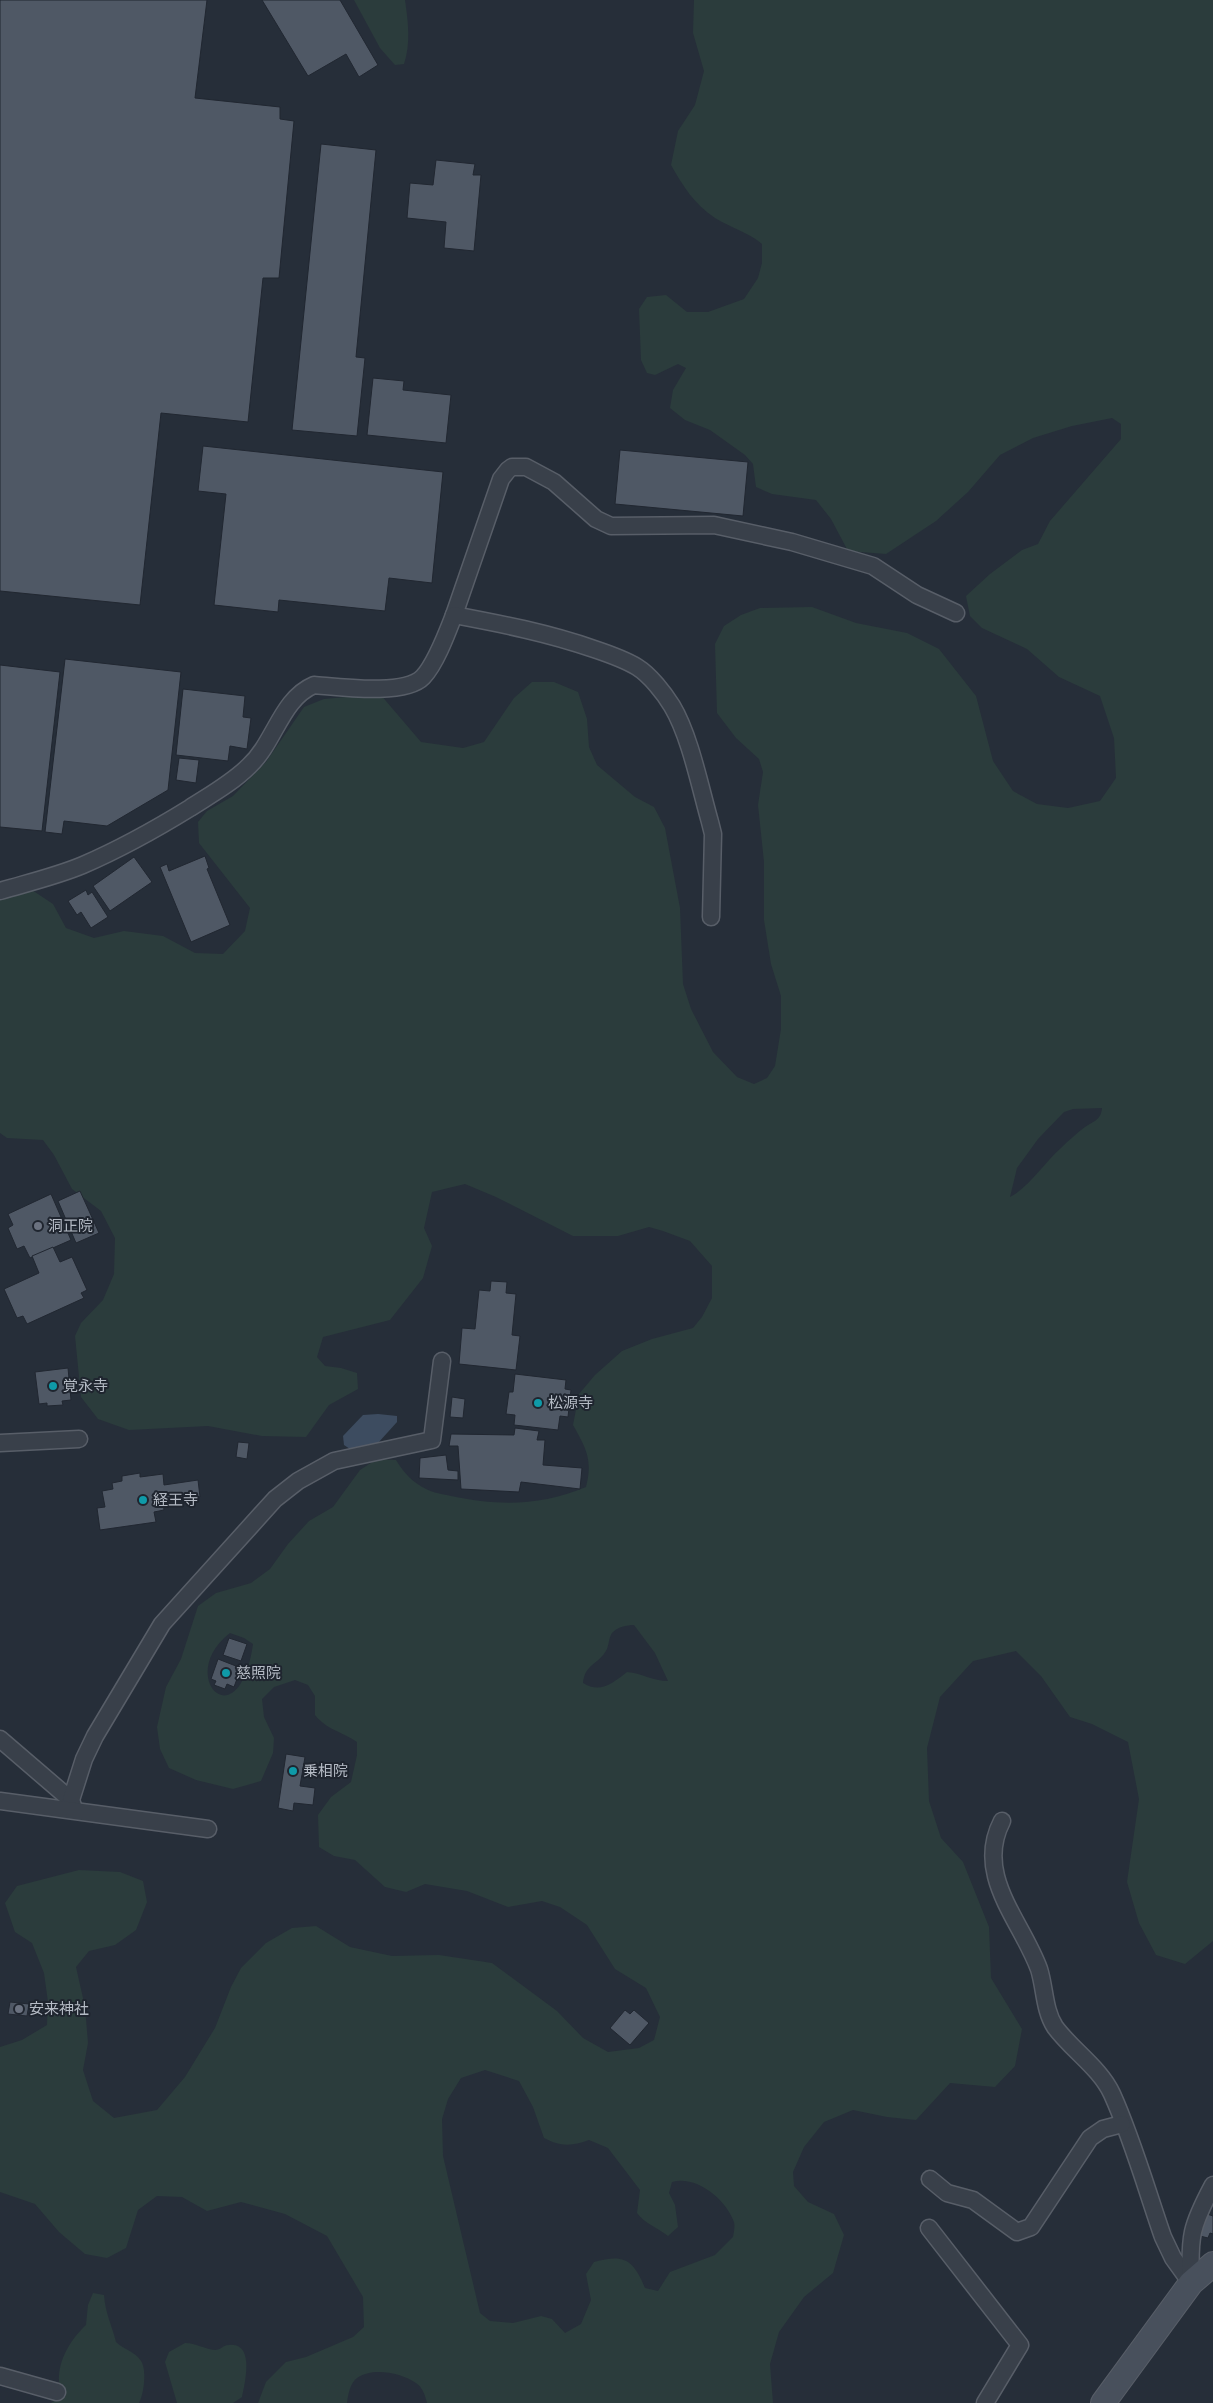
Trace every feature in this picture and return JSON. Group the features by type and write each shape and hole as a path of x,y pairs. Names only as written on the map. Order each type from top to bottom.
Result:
{"street":[{"path":"0,892 81,866 129,843 171,819 238,776 261,754 294,698 305,689 314,685 399,688 415,684 429,670 454,615 501,479 508,470 519,466 536,471 554,482 604,524 629,526 714,525 792,542 873,566 917,595 956,613"},
{"path":"454,615 533,630 622,659 638,667 655,684 672,706 680,723 713,834 711,917"},
{"path":"73,1805 84,1758 95,1736 162,1624 275,1499 298,1480 334,1461 432,1440 442,1361"},
{"path":"0,1443 80,1439"},
{"path":"0,1739 73,1805"},
{"path":"0,1801 73,1805 208,1828"},
{"path":"1002,1821 995,1837 992,1862 994,1873 1018,1929 1030,1947 1039,1969 1049,2014 1056,2028 1109,2088 1164,2237 1173,2258 1191,2283"},
{"path":"930,2179 947,2193 973,2200 1017,2232 1031,2227 1090,2138 1102,2130 1122,2124"},
{"path":"1191,2283 1191,2236 1196,2218 1208,2201 1213,2185"},
{"path":"929,2228 1020,2345 985,2403"},
{"path":"1103,2403 1191,2283 1213,2264"},
{"path":"0,2376 57,2392"}],"shaded area":[{"path":"354,0 405,0 408,40 404,64 395,65 380,48"},
{"path":"694,0 1213,0 1213,1941 1185,1964 1156,1955 1139,1923 1127,1882 1139,1799 1128,1742 1092,1724 1070,1717 1041,1676 1016,1651 973,1661 940,1697 927,1748 929,1801 941,1838 963,1862 989,1927 991,1978 1022,2029 1015,2066 995,2087 950,2083 916,2120 887,2117 853,2110 824,2122 804,2147 793,2172 794,2186 808,2202 834,2214 844,2235 833,2273 804,2297 779,2332 770,2364 773,2403 427,2403 422,2389 410,2379 395,2374 379,2372 357,2378 350,2389 347,2403 258,2403 266,2382 286,2362 306,2357 353,2337 364,2327 363,2297 327,2236 285,2214 241,2202 207,2211 182,2197 157,2196 138,2210 126,2248 107,2258 85,2254 59,2232 35,2204 0,2192 0,2047 22,2040 47,2025 48,2002 44,1973 32,1943 15,1932 5,1903 17,1886 79,1870 120,1872 143,1881 147,1902 136,1930 115,1945 89,1951 76,1967 85,2007 88,2043 83,2070 93,2101 114,2118 157,2110 185,2077 215,2028 231,1987 241,1968 266,1943 292,1928 316,1926 350,1947 392,1956 439,1955 492,1963 557,2011 583,2038 608,2052 639,2048 654,2040 660,2017 646,1988 615,1969 587,1925 560,1907 542,1901 508,1907 467,1891 425,1884 406,1892 385,1887 355,1860 334,1856 319,1847 318,1815 331,1797 351,1782 357,1755 357,1742 329,1727 315,1715 315,1696 308,1685 295,1680 274,1687 262,1699 264,1717 274,1738 273,1753 261,1781 233,1789 196,1780 169,1768 160,1749 157,1727 166,1687 181,1659 198,1606 216,1593 251,1583 270,1569 288,1544 309,1521 333,1507 360,1470 377,1459 396,1460 409,1477 429,1490 469,1499 503,1503 536,1501 553,1498 586,1487 589,1469 587,1455 573,1425 579,1394 595,1375 622,1351 652,1339 693,1328 702,1317 712,1298 712,1266 690,1241 649,1227 618,1236 573,1236 496,1197 465,1184 432,1192 424,1228 432,1246 423,1278 390,1320 323,1337 317,1357 325,1366 357,1373 358,1389 329,1405 306,1437 262,1436 208,1426 129,1430 98,1419 81,1397 75,1336 81,1323 103,1300 114,1274 115,1238 101,1211 72,1189 54,1155 43,1140 7,1138 0,1133 0,899 32,890 53,904 66,928 94,938 124,931 163,936 195,953 223,954 245,931 250,908 199,843 198,822 207,811 233,796 266,762 304,707 324,699 380,694 421,742 463,748 484,742 514,698 532,682 554,682 578,692 587,719 589,747 597,765 635,797 654,807 665,828 680,908 683,984 691,1009 713,1052 737,1077 754,1084 767,1078 775,1066 781,1029 781,996 771,964 764,920 764,862 758,805 763,772 759,759 736,738 717,713 715,644 724,626 741,615 760,608 812,607 856,623 907,633 939,649 976,696 993,761 1013,791 1037,804 1068,808 1100,801 1116,778 1114,738 1100,696 1059,677 1027,649 982,628 970,616 966,596 990,574 1022,550 1038,544 1050,521 1121,439 1121,424 1112,418 1072,426 1033,438 1000,455 968,492 936,521 886,554 848,551 831,519 816,500 772,494 756,487 753,464 745,455 710,430 685,420 670,408 673,390 686,368 678,364 655,375 647,373 641,360 639,309 647,297 666,295 687,312 708,312 744,299 758,278 762,263 762,244 751,236 715,218 701,207 671,165 678,131 695,105 704,71 693,33","holes":["1102,1108 1096,1120 1070,1140 1023,1188 1010,1197 1017,1168 1038,1139 1064,1112 1073,1109","634,1625 655,1653 668,1681 627,1672 606,1686 595,1687 583,1683 586,1672 607,1649 612,1633 625,1626","230,1633 244,1638 253,1644 246,1674 236,1690 225,1695 215,1692 209,1681 208,1667 214,1650","485,2070 519,2081 533,2107 544,2138 566,2145 589,2140 608,2148 640,2190 637,2213 668,2236 678,2227 675,2205 669,2193 672,2182 681,2181 691,2182 717,2197 730,2213 734,2222 733,2237 715,2255 670,2272 658,2291 645,2288 632,2265 626,2261 613,2259 594,2262 586,2274 591,2300 581,2324 565,2333 552,2319 541,2316 513,2323 490,2321 480,2313 443,2156 442,2119 448,2099 461,2078"]},
{"path":"93,2293 104,2295 107,2313 116,2342 136,2355 143,2365 144,2382 139,2403 51,2403 61,2396 59,2379 64,2355 76,2336 86,2325 88,2305"},
{"path":"185,2343 215,2350 227,2345 237,2346 242,2350 245,2356 246,2374 242,2397 233,2403 177,2403 165,2362 169,2352"}],"water":[{"path":"363,1415 397,1416 397,1422 378,1443 350,1449 344,1445 343,1436"}],"building":[{"path":"0,0 207,0 195,98 280,107 280,119 294,121 279,278 263,278 248,422 161,413 140,605 0,591"},
{"path":"262,0 340,0 378,65 359,77 346,54 308,76"},
{"path":"321,144 376,150 356,357 365,358 357,436 292,430"},
{"path":"436,160 475,164 473,175 481,175 474,251 444,248 446,222 407,218 410,183 433,185"},
{"path":"373,378 404,381 403,390 451,395 446,443 367,435"},
{"path":"203,446 443,472 432,583 389,578 385,611 279,600 278,612 214,605 226,494 198,491"},
{"path":"620,450 748,462 743,516 615,504"},
{"path":"65,659 181,672 168,790 107,826 64,821 62,834 45,832"},
{"path":"0,665 60,672 42,831 0,827"},
{"path":"183,689 245,696 243,717 251,718 247,749 230,746 228,761 176,755"},
{"path":"179,758 199,760 196,783 176,780"},
{"path":"205,856 209,868 207,869 230,925 191,942 160,867 167,864 169,871"},
{"path":"134,857 152,882 110,911 93,886"},
{"path":"86,890 88,895 92,892 108,917 91,928 81,912 77,915 68,901"},
{"path":"80,1191 99,1233 76,1243 58,1201"},
{"name":"洞正院","path":"51,1194 71,1240 30,1258 24,1246 17,1249 8,1228 13,1225 8,1214"},
{"path":"53,1247 60,1262 72,1257 87,1290 81,1293 84,1298 27,1324 23,1316 17,1318 4,1289 39,1273 32,1256"},
{"path":"491,1281 507,1282 506,1293 516,1294 512,1335 520,1336 516,1370 459,1364 462,1328 475,1329 479,1290 490,1291"},
{"name":"覚永寺","path":"68,1368 71,1400 62,1401 63,1405 47,1406 47,1403 39,1404 35,1372"},
{"name":"松源寺","path":"515,1374 566,1380 565,1389 571,1390 568,1417 560,1416 558,1430 514,1425 515,1415 506,1414 509,1392 513,1392"},
{"path":"452,1397 465,1399 463,1418 450,1417"},
{"path":"515,1428 539,1431 537,1440 545,1440 543,1465 582,1468 580,1489 521,1482 519,1492 461,1489 458,1446 449,1446 451,1434 514,1435"},
{"path":"238,1442 249,1443 247,1459 236,1457"},
{"path":"446,1455 448,1470 458,1471 458,1480 419,1478 420,1458"},
{"name":"経王寺","path":"140,1473 140,1477 163,1474 164,1485 198,1480 200,1497 163,1503 164,1510 154,1512 156,1522 100,1530 97,1508 105,1507 102,1491 113,1489 112,1483 122,1481 122,1476"},
{"path":"229,1638 247,1644 241,1661 223,1655"},
{"name":"慈照院","path":"218,1659 241,1668 234,1687 227,1684 225,1689 214,1685 216,1681 211,1679"},
{"name":"乗相院","path":"286,1754 305,1757 300,1786 315,1788 313,1805 294,1803 293,1811 278,1808"},
{"name":"安来神社","path":"10,2002 29,2004 27,2016 8,2014"},
{"path":"625,2010 630,2014 634,2010 649,2023 630,2045 610,2028"},
{"path":"1207,2214 1213,2216 1213,2234 1210,2233 1208,2238 1200,2236"}],"place":[{"name":"洞正院","path":"38,1226"},
{"name":"覚永寺","path":"53,1386"},
{"name":"松源寺","path":"538,1403"},
{"name":"経王寺","path":"143,1500"},
{"name":"慈照院","path":"226,1673"},
{"name":"乗相院","path":"293,1771"},
{"name":"安来神社","path":"19,2009"}]}
